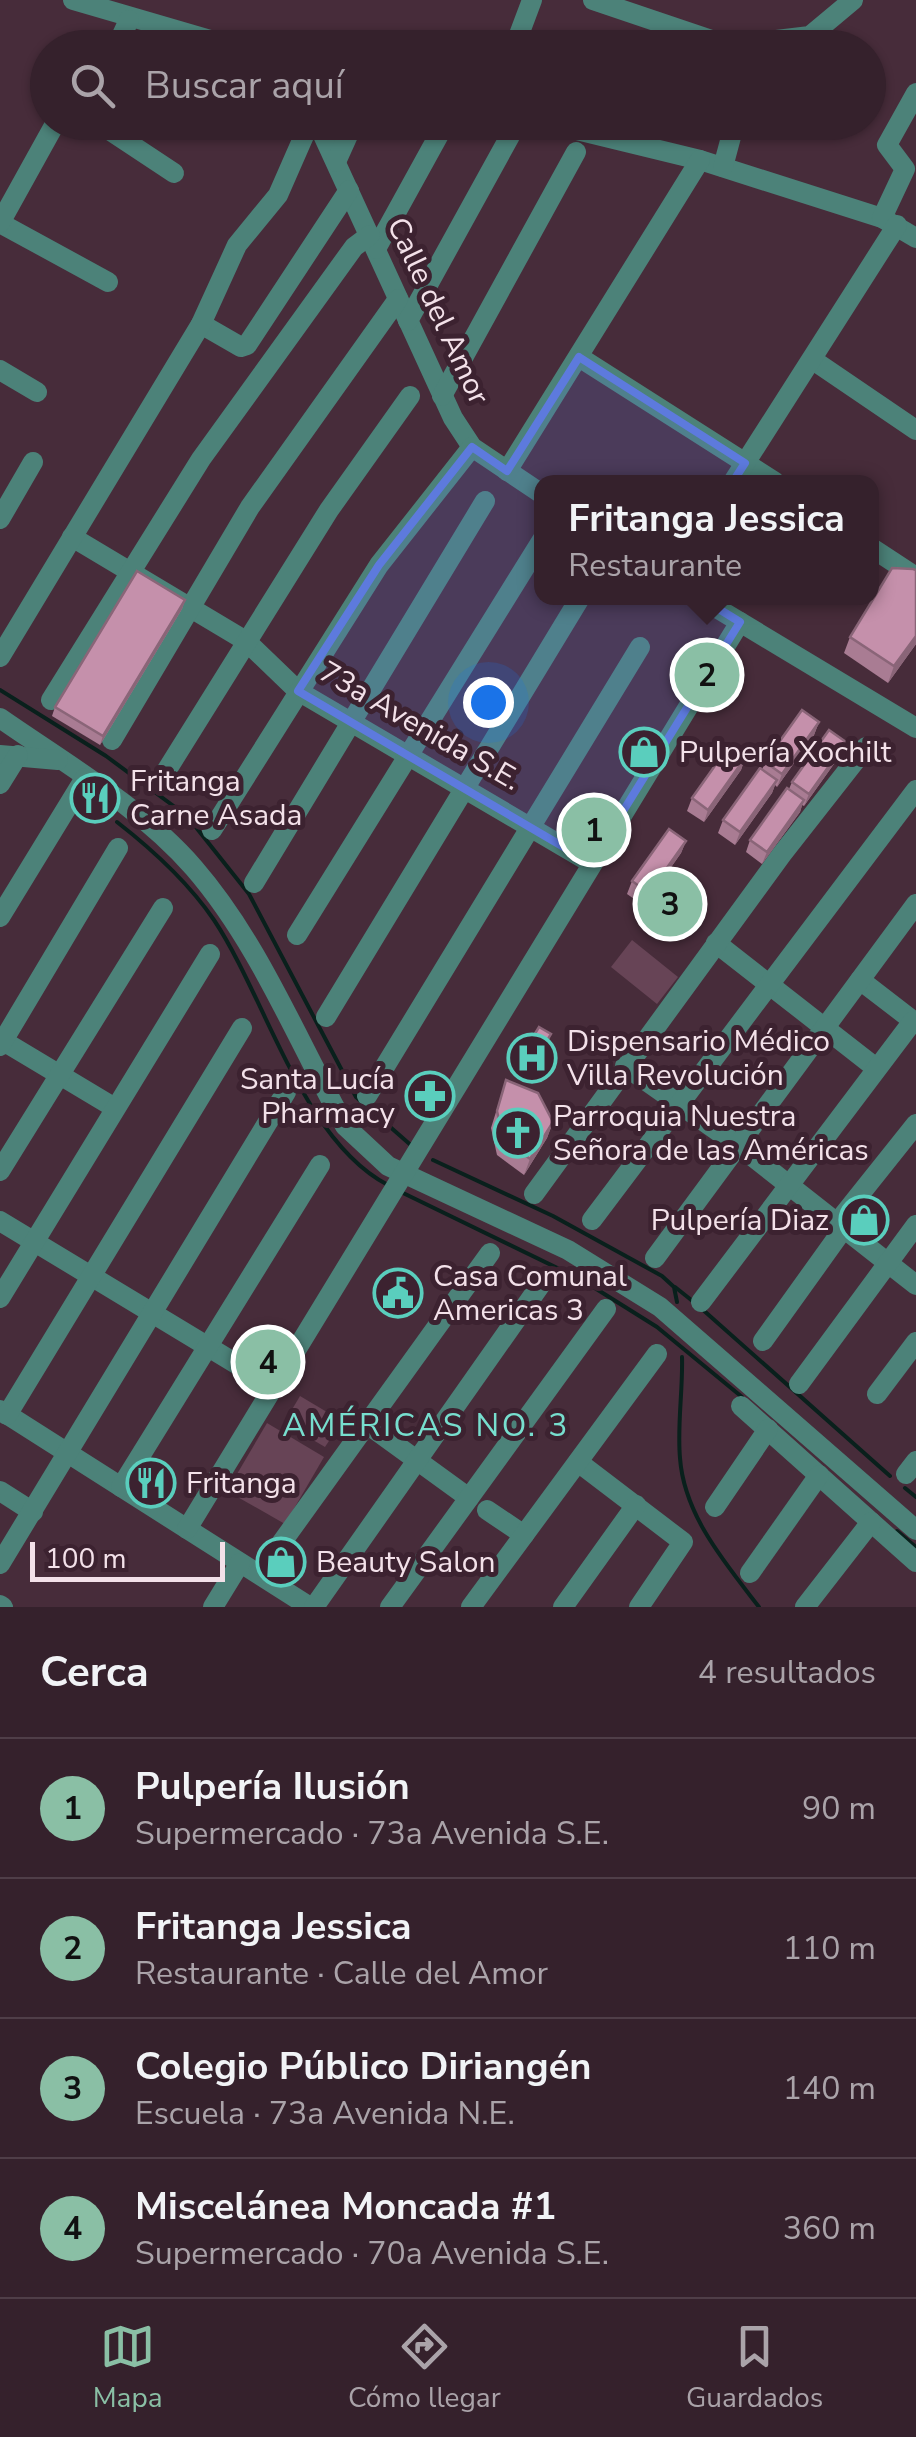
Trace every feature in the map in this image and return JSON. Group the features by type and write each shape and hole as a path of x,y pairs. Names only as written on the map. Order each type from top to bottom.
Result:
{"street":[{"path":"73,0 168,30"},
{"path":"521,30 532,0"},
{"path":"593,0 682,30"},
{"path":"817,30 853,0"},
{"path":"124,30 129,20"},
{"path":"738,475 812,360 890,222 905,170 886,145 916,93"},
{"path":"46,140 0,223 108,282"},
{"path":"124,140 174,173"},
{"path":"0,658 201,324 237,245 278,195 304,140"},
{"name":"Calle del Amor","path":"323,140 442,396 472,447 534,489"},
{"path":"336,162 346,140"},
{"path":"51,700 129,570 248,392 354,247 373,242 435,140"},
{"path":"408,321 508,140"},
{"path":"618,140 723,167 890,222 916,238"},
{"path":"723,167 730,140"},
{"path":"442,396 576,152"},
{"path":"508,471 700,160"},
{"path":"201,324 240,348 247,345 349,190"},
{"path":"112,740 250,507 398,299"},
{"path":"579,357 764,475"},
{"path":"812,360 914,425"},
{"path":"0,370 37,392"},
{"path":"160,782 329,510 410,396"},
{"path":"212,830 380,565 472,447"},
{"path":"3,508 33,462"},
{"path":"254,883 485,500"},
{"name":"73a Avenida S.E.","path":"72,538 246,641 298,691 592,862"},
{"path":"296,935 534,553"},
{"path":"879,553 916,577"},
{"path":"326,1017 576,605"},
{"path":"712,605 916,728"},
{"path":"187,1529 740,622"},
{"path":"367,1096 640,647"},
{"path":"0,718 139,816 191,864 221,901 345,1126 396,1184 568,1250 660,1307 916,1530"},
{"path":"534,1194 716,943 866,747"},
{"path":"0,784 9,755 60,760"},
{"path":"0,917 85,778"},
{"path":"592,1220 916,790"},
{"path":"115,1108 1,1042 118,848"},
{"path":"655,1258 916,904"},
{"path":"0,1171 163,908"},
{"path":"716,943 876,1068"},
{"path":"0,1298 210,954"},
{"path":"701,1302 914,1022 860,980"},
{"path":"242,1028 4,1413 312,1607 546,1277"},
{"path":"625,1066 682,1103 916,1285"},
{"path":"1,1560 70,1454 286,1092"},
{"path":"763,1341 840,1226 916,1124"},
{"path":"121,1486 320,1165"},
{"path":"0,1221 274,1386"},
{"path":"800,1384 916,1225"},
{"path":"259,1574 490,1252"},
{"path":"390,1607 478,1504 606,1309"},
{"path":"876,1394 916,1342"},
{"path":"471,1607 657,1354"},
{"path":"741,1406 916,1562"},
{"path":"367,1424 524,1535"},
{"path":"715,1508 768,1430"},
{"path":"578,1462 683,1542 639,1607"},
{"path":"750,1573 819,1475"},
{"path":"0,1491 33,1512"},
{"path":"564,1607 636,1505"},
{"path":"805,1607 871,1522"},
{"path":"214,1607 240,1563"}],"highlighted area":[{"path":"579,357 745,463 670,579 740,622 591,863 298,691 379,565 472,447 507,471"}],"shaded area":[{"path":"632,940 678,977 657,1004 611,967"},
{"path":"300,1396 342,1421 325,1447 284,1423"},
{"path":"267,1423 324,1457 285,1524 227,1491"}],"building":[{"path":"892,568 916,570 916,636 894,666 850,637 869,605 879,605 879,589"},
{"path":"137,571 185,600 103,736 55,707"},
{"path":"802,710 819,722 782,774 765,762"},
{"path":"829,730 846,742 809,794 792,782"},
{"path":"729,746 745,758 708,810 692,798"},
{"path":"760,768 777,780 740,832 723,820"},
{"path":"787,788 804,800 767,852 750,840"},
{"path":"669,829 686,841 649,893 632,881"},
{"path":"539,1027 551,1034 537,1057 525,1050"},
{"name":"Parroquia Nuestra Señora de las Américas","path":"506,1080 538,1093 553,1122 530,1159 503,1138 497,1111"}],"waterway":[{"path":"0,690 106,756 187,816 249,894 356,1097 413,1147"},
{"path":"117,822 169,867 204,906 233,952 309,1102 332,1136 358,1164 388,1185"},
{"path":"433,1160 553,1216 662,1276 674,1287 677,1302"},
{"path":"401,1192 582,1280 657,1327 742,1397"},
{"path":"675,1287 695,1303"},
{"path":"702,1309 890,1476"},
{"path":"682,1357 679,1446 689,1499 708,1537 759,1607"},
{"path":"905,1488 916,1497"},
{"path":"897,1531 916,1547"}],"place":[{"name":"Fritanga Jessica","path":"707,675"},
{"name":"Pulpería Xochilt","path":"644,752"},
{"name":"Fritanga Carne Asada","path":"95,798"},
{"name":"Pulpería Ilusión","path":"594,830"},
{"name":"Colegio Público Diriangén","path":"670,904"},
{"name":"Dispensario Médico Villa Revolución","path":"532,1058"},
{"name":"Santa Lucía Pharmacy","path":"430,1096"},
{"name":"Parroquia Nuestra Señora de las Américas","path":"518,1133"},
{"name":"Pulpería Diaz","path":"864,1220"},
{"name":"Casa Comunal Americas 3","path":"398,1293"},
{"name":"Miscelánea Moncada #1","path":"268,1362"},
{"name":"Fritanga","path":"151,1483"},
{"name":"Beauty Salon","path":"281,1562"}],"district":[{"name":"AMÉRICAS NO. 3","path":"426,1425"}]}
